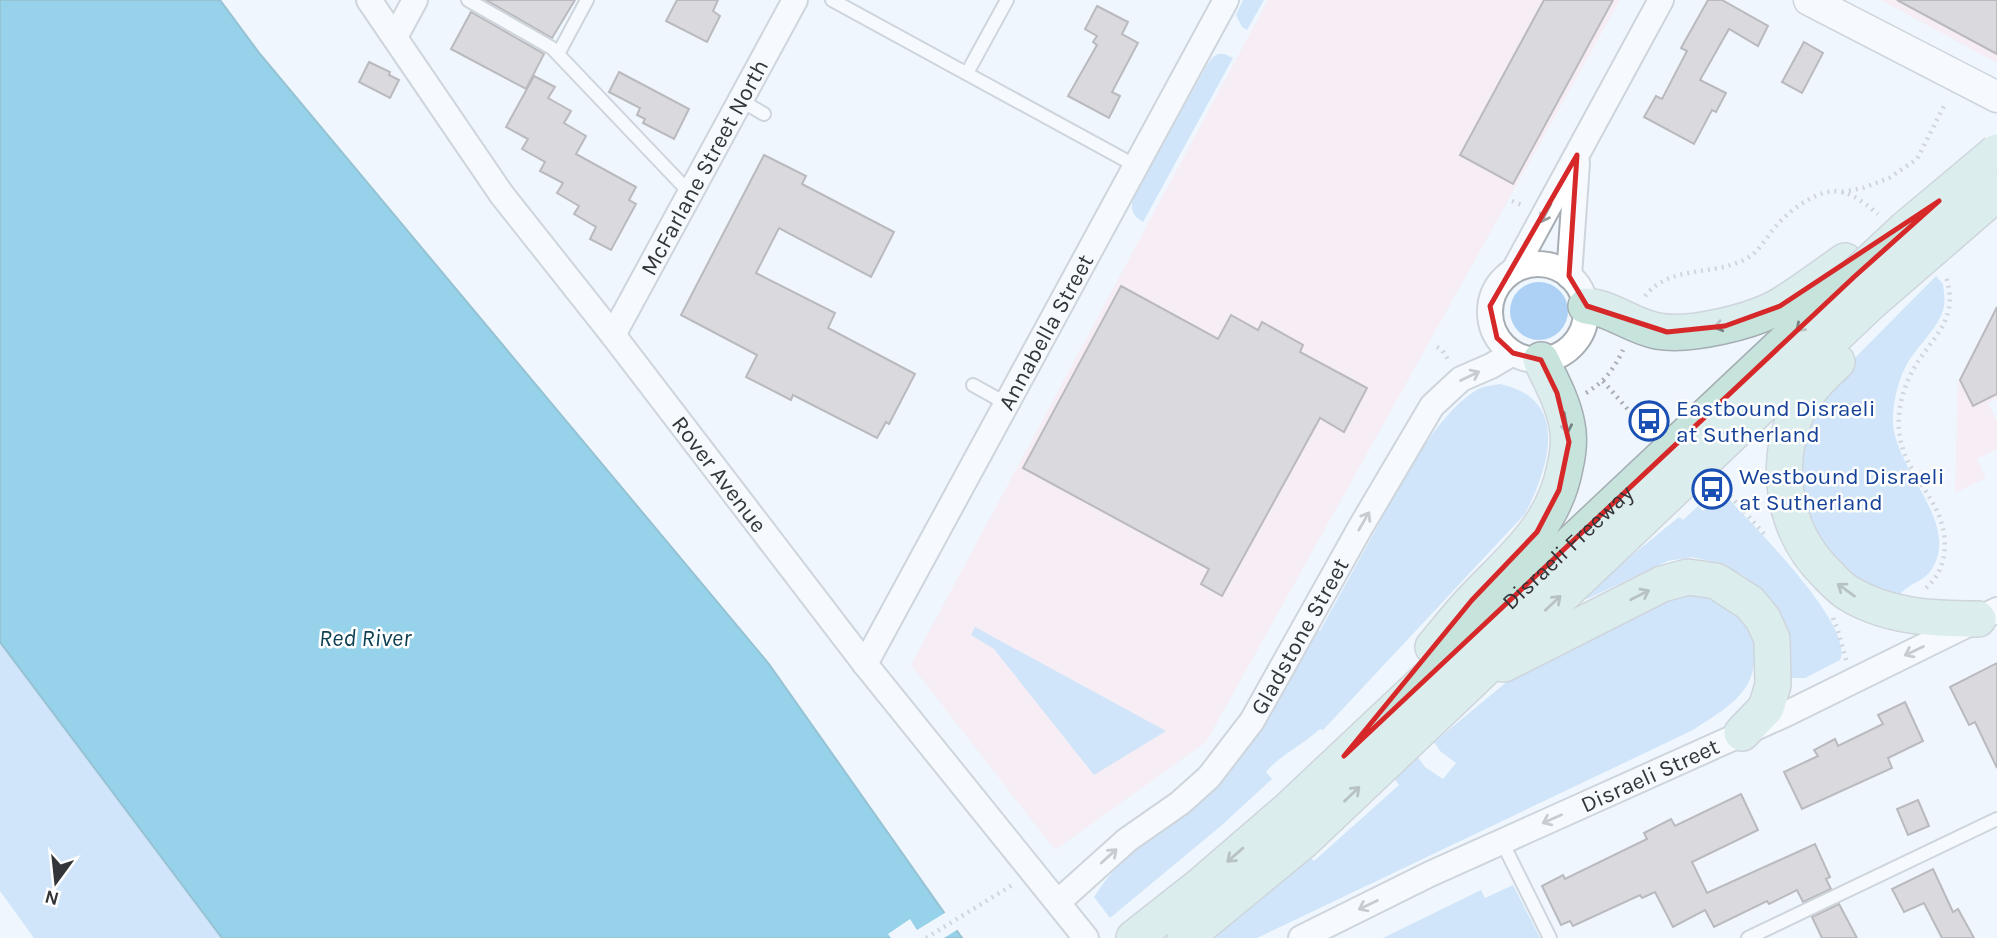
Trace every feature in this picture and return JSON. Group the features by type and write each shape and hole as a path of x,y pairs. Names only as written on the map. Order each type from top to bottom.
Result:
{"main road":[{"name":"Disraeli Freeway","path":"1133,938 1200,886 1287,810 1947,215 1997,152"},
{"name":"Disraeli Freeway","path":"1947,215 1997,193"},
{"path":"1947,215 1862,291 1818,380 1800,406 1789,435 1785,470 1788,506 1798,535 1815,563 1847,593 1881,608 1914,617 1987,615"},
{"name":"Disraeli Freeway","path":"1185,938 1303,841 1470,681 1862,291"},
{"path":"1586,306 1611,311 1633,324 1679,332 1725,326 1780,306 1862,291"},
{"path":"1344,756 1472,600 1532,538 1554,504 1566,466 1568,427 1557,393 1527,357"},
{"path":"1470,681 1662,584 1688,577 1716,581 1750,603 1763,619 1772,639 1773,685 1766,708 1742,733"}],"street":[{"name":"Rover Avenue","path":"369,0 502,195 865,664 1086,938"},
{"path":"395,37 415,0"},
{"name":"McFarlane Street North","path":"613,335 795,0"},
{"name":"Annabella Street","path":"865,664 1226,0"},
{"path":"1514,271 1661,0"},
{"path":"1809,0 1997,97"},
{"path":"1569,275 1577,155"},
{"path":"1527,357 1504,346 1492,328 1490,306 1498,285 1505,277 1525,266 1548,265 1569,275 1580,289 1586,306"},
{"name":"Gladstone Street","path":"1058,902 1127,840 1180,803 1209,777 1252,721 1432,406 1461,379 1491,366 1527,357 1562,354 1578,338 1586,317 1586,306"},
{"name":"Disraeli Street","path":"1301,938 1430,874 1798,708 1987,615"}],"lane":[{"path":"468,0 552,48 690,194"},
{"path":"558,54 587,0"},
{"path":"832,0 1136,166"},
{"path":"967,74 1007,0"},
{"path":"740,100 764,114"},
{"path":"973,385 1007,404"},
{"path":"1748,938 1997,819"},
{"path":"1502,842 1550,938"}],"path":[{"path":"1841,192 1863,188 1889,178 1917,159 1946,102"},
{"path":"1583,394 1603,381 1625,345"},
{"path":"1603,381 1637,420 1649,421"},
{"path":"926,938 1008,888"}],"highlighted area":[{"path":"1577,155 1569,276 1587,306 1667,332 1725,326 1780,306 1939,201 1854,277 1344,756 1472,600 1537,532 1559,490 1569,442 1557,393 1541,360 1513,353 1497,338 1490,306"}],"shaded area":[{"path":"1243,0 1264,0 1247,30 1242,27 1236,15"},
{"path":"1268,0 1620,0 1206,742 1055,850 911,665"},
{"path":"1881,0 1997,0 1997,63"},
{"path":"1218,54 1233,58 1143,222 1133,212 1133,198 1207,65"},
{"path":"1936,276 1943,284 1942,313 1904,370 1897,388 1893,415 1895,435 1902,454 1932,512 1938,532 1939,550 1929,573 1900,595 1867,584 1851,574 1839,564 1814,532 1800,494 1804,427 1839,374"},
{"path":"1533,282 1545,282 1560,290 1568,305 1568,317 1560,332 1545,340 1533,340 1518,332 1510,317 1510,305 1518,290"},
{"path":"1997,310 1997,398 1988,403 1997,421 1997,449 1977,459 1986,478 1955,493 1958,381"},
{"path":"1500,384 1522,392 1537,404 1545,419 1548,437 1546,456 1534,496 1525,514 1323,730 1320,729 1278,760 1266,772 1272,779 1222,825 1110,918 1094,897 1100,888 1119,865 1150,836 1311,627 1320,631 1415,458 1437,428 1454,408 1473,392"},
{"path":"1716,491 1730,500 1800,577 1833,624 1841,644 1840,660 1805,678 1788,678 1763,594 1744,576 1718,563 1692,557 1668,561 1587,599 1584,594 1679,517 1683,520 1698,506 1703,511 1713,501 1709,497"},
{"path":"1695,589 1739,611 1755,640 1759,663 1754,664 1751,676 1740,695 1723,710 1693,730 1257,938 1208,938 1306,853 1314,861 1399,785 1393,777 1417,756 1425,767 1443,779 1456,763 1440,751 1434,742 1535,661 1577,637"},
{"path":"975,627 1166,731 1094,775 994,649 971,635"},
{"path":"0,642 222,938 34,938 0,891"},
{"path":"1513,885 1540,938 1383,938 1481,890 1485,898"}],"water":[{"name":"Red River","path":"0,0 220,0 260,54 769,664 962,938 222,938 0,642"}],"pier":[{"path":"948,911 960,928 944,938 891,938 888,934 910,919 917,930"}],"building":[{"path":"486,0 575,0 552,38"},
{"path":"677,0 718,0 713,11 720,16 707,42 666,21"},
{"path":"1544,0 1613,0 1513,184 1460,155"},
{"path":"1708,0 1722,0 1768,26 1758,46 1729,29 1700,80 1726,93 1716,112 1712,110 1694,144 1644,117 1656,96 1662,99 1687,51 1681,48"},
{"path":"1897,0 1997,0 1997,54"},
{"path":"1097,6 1128,22 1122,34 1138,43 1112,92 1120,96 1109,118 1068,96 1097,45 1093,42 1097,36 1085,29"},
{"path":"471,12 544,54 526,89 451,49"},
{"path":"1804,42 1823,53 1802,93 1782,82"},
{"path":"369,62 390,72 389,75 399,80 390,98 359,82"},
{"path":"619,72 689,109 674,139 643,123 645,119 637,115 640,108 609,92"},
{"path":"534,76 555,87 548,98 571,111 564,123 586,136 576,154 636,187 629,200 636,204 611,250 590,239 596,227 574,214 579,206 557,193 563,183 540,171 545,162 522,149 528,139 506,127"},
{"path":"764,155 806,176 802,184 894,232 871,277 779,228 756,273 835,313 828,328 915,374 889,424 886,422 877,438 793,395 791,400 746,377 757,355 681,315"},
{"path":"1121,286 1218,339 1231,315 1258,330 1262,322 1303,345 1300,352 1367,388 1344,432 1320,418 1222,596 1201,584 1209,569 1023,468"},
{"path":"1997,307 1997,394 1973,406 1960,380"},
{"path":"1997,663 1997,768 1975,722 1969,725 1950,687"},
{"path":"1905,702 1923,741 1888,758 1892,768 1802,809 1784,772 1818,756 1814,750 1835,739 1838,746 1883,724 1878,715"},
{"path":"1741,794 1758,830 1692,862 1707,893 1815,844 1830,877 1826,879 1831,889 1803,902 1797,890 1769,904 1767,901 1714,927 1705,910 1673,927 1655,892 1642,898 1640,895 1573,926 1570,921 1561,925 1542,886 1563,875 1565,879 1647,839 1644,833 1671,819 1675,826"},
{"path":"1918,800 1929,826 1908,835 1897,809"},
{"path":"1933,869 1953,912 1958,909 1974,938 1942,938 1924,903 1904,912 1892,889"},
{"path":"1839,904 1857,938 1822,938 1812,917"}],"place":[{"name":"Eastbound Disraeli at Sutherland","path":"1649,421"},
{"name":"Westbound Disraeli at Sutherland","path":"1712,489"}]}
